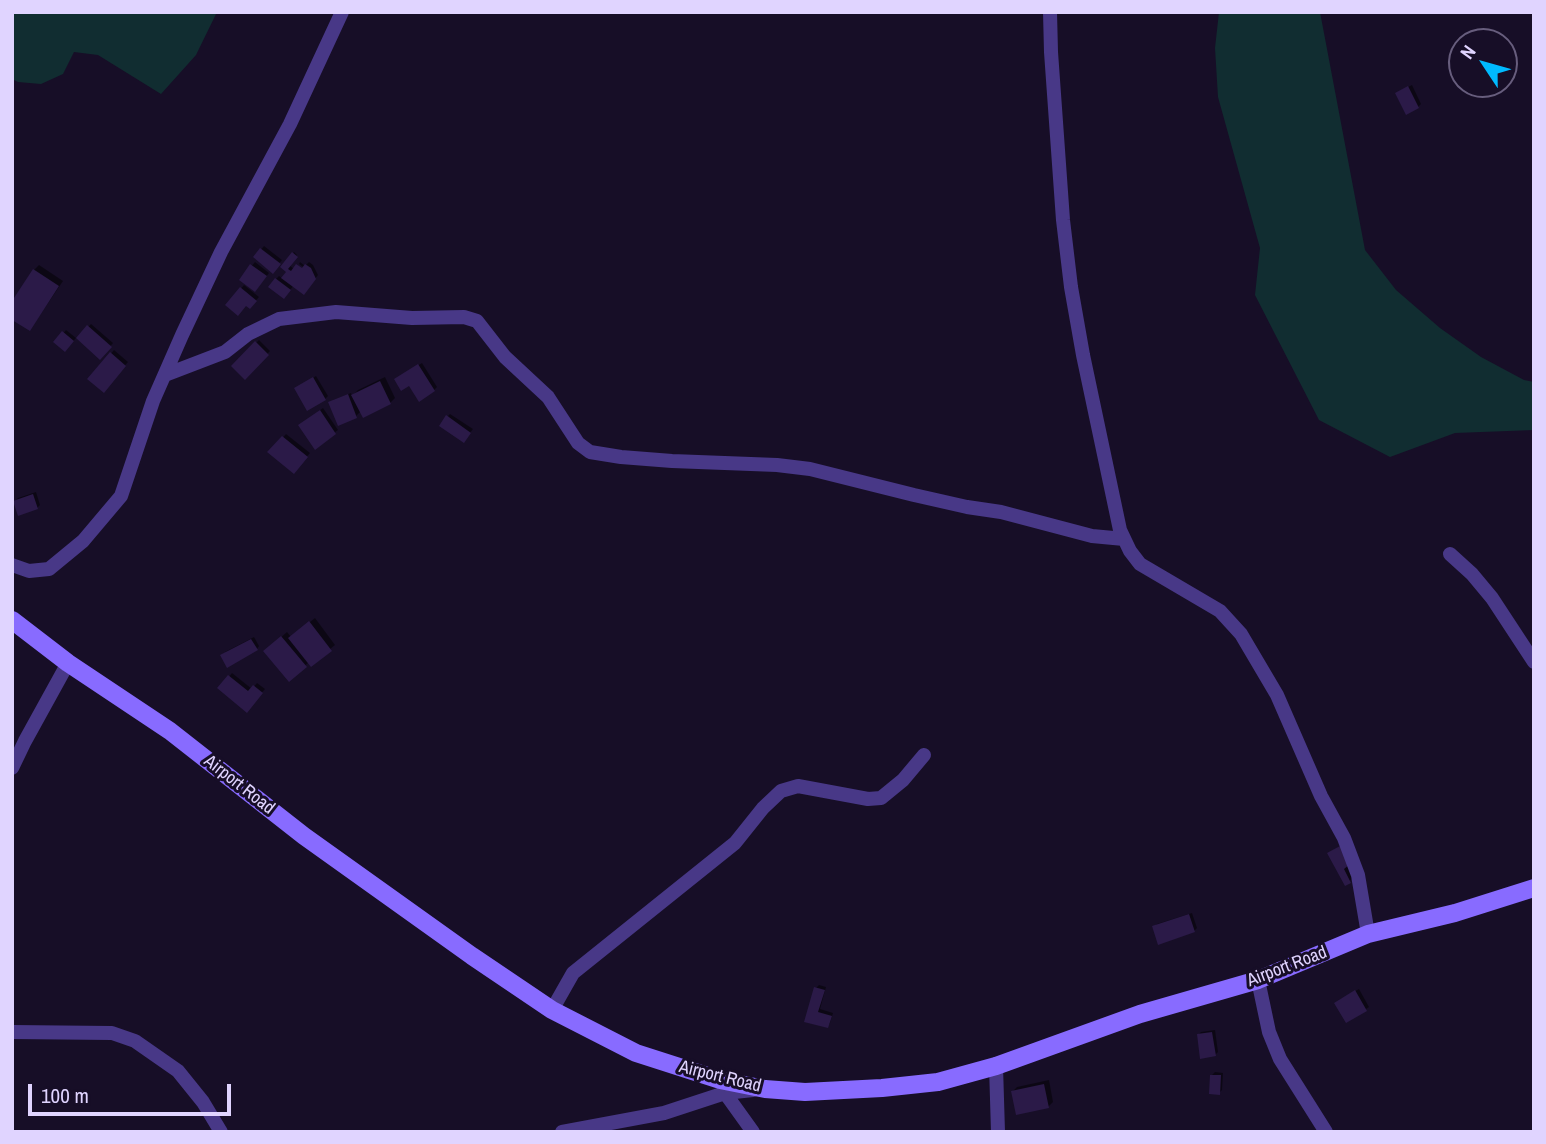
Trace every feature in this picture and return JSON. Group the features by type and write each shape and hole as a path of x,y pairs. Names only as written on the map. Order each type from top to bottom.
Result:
{"main road":[{"name":"Airport Road","path":"12,620 68,663 170,731 304,836 552,1010 636,1053 720,1080 765,1089 805,1092 938,1082 996,1066 1140,1014 1258,980 1368,934 1455,913 1534,888"}],"street":[{"path":"12,565 29,571 49,569 83,541 121,496 149,410 221,252 290,124 342,12"},
{"path":"1050,12 1063,220 1071,287 1121,530 1130,551 1140,564 1220,611 1241,634 1278,695 1321,796 1344,838 1357,875 1368,934"},
{"path":"165,375 225,352 248,334 279,319 336,312 412,318 464,317 477,321 505,357 548,397 578,443 590,452 672,461 810,469 967,507 1001,512 1092,536 1125,539"},
{"path":"1450,554 1472,574 1492,598 1534,662"},
{"path":"12,768 68,663"},
{"path":"552,1010 573,972 735,843 782,791 798,786 868,799 881,797 903,780 924,755"},
{"path":"1258,980 1269,1032 1280,1059 1326,1132"},
{"path":"12,1032 112,1033 135,1041 178,1071 204,1102 220,1132"},
{"path":"996,1066 998,1132"},
{"path":"562,1132 664,1113 725,1093 765,1089"},
{"path":"725,1093 753,1132"}],"green space":[{"path":"12,12 217,12 196,55 161,94 98,55 74,52 63,74 41,84 12,79"},
{"path":"1219,12 1320,12 1365,250 1396,290 1440,328 1481,357 1524,380 1534,382 1534,430 1455,433 1390,457 1319,420 1255,295 1260,248 1218,97 1215,48"}],"building":[{"path":"1408,86 1419,108 1406,115 1395,93"},
{"path":"260,248 281,264 273,274 253,257"},
{"path":"292,252 298,257 288,269 291,271 296,264 302,268 305,264 311,268 316,279 304,295 281,278 286,272 280,267"},
{"path":"250,264 267,276 255,292 239,280"},
{"path":"33,269 59,286 30,331 12,320 12,301"},
{"path":"275,278 291,290 284,299 268,287"},
{"path":"240,287 257,301 250,309 246,306 238,316 225,305"},
{"path":"87,325 112,347 100,360 76,338"},
{"path":"62,331 74,341 65,352 53,342"},
{"path":"255,341 269,355 245,380 231,366"},
{"path":"110,352 126,366 104,393 87,379"},
{"path":"418,364 435,391 419,402 409,386 401,391 394,379"},
{"path":"313,377 326,400 307,411 294,388"},
{"path":"380,381 391,404 363,418 351,395"},
{"path":"348,394 357,418 338,426 328,402"},
{"path":"320,410 336,434 315,450 298,425"},
{"path":"446,415 471,433 464,443 439,426"},
{"path":"282,436 308,457 294,474 267,452"},
{"path":"33,494 38,509 18,516 13,501"},
{"path":"309,621 332,651 311,667 288,638"},
{"path":"281,636 307,667 289,682 263,651"},
{"path":"251,639 258,650 227,668 220,655"},
{"path":"228,675 248,691 253,685 263,693 247,713 217,688"},
{"path":"1340,846 1350,864 1344,869 1351,883 1345,886 1327,853"},
{"path":"1189,914 1195,932 1158,945 1152,926"},
{"path":"814,987 825,990 818,1012 832,1016 828,1028 804,1022"},
{"path":"1355,990 1367,1011 1346,1023 1334,1003"},
{"path":"1212,1032 1216,1056 1200,1059 1197,1034"},
{"path":"1210,1075 1221,1075 1220,1095 1209,1094"},
{"path":"1044,1084 1049,1108 1016,1115 1011,1091"}]}
